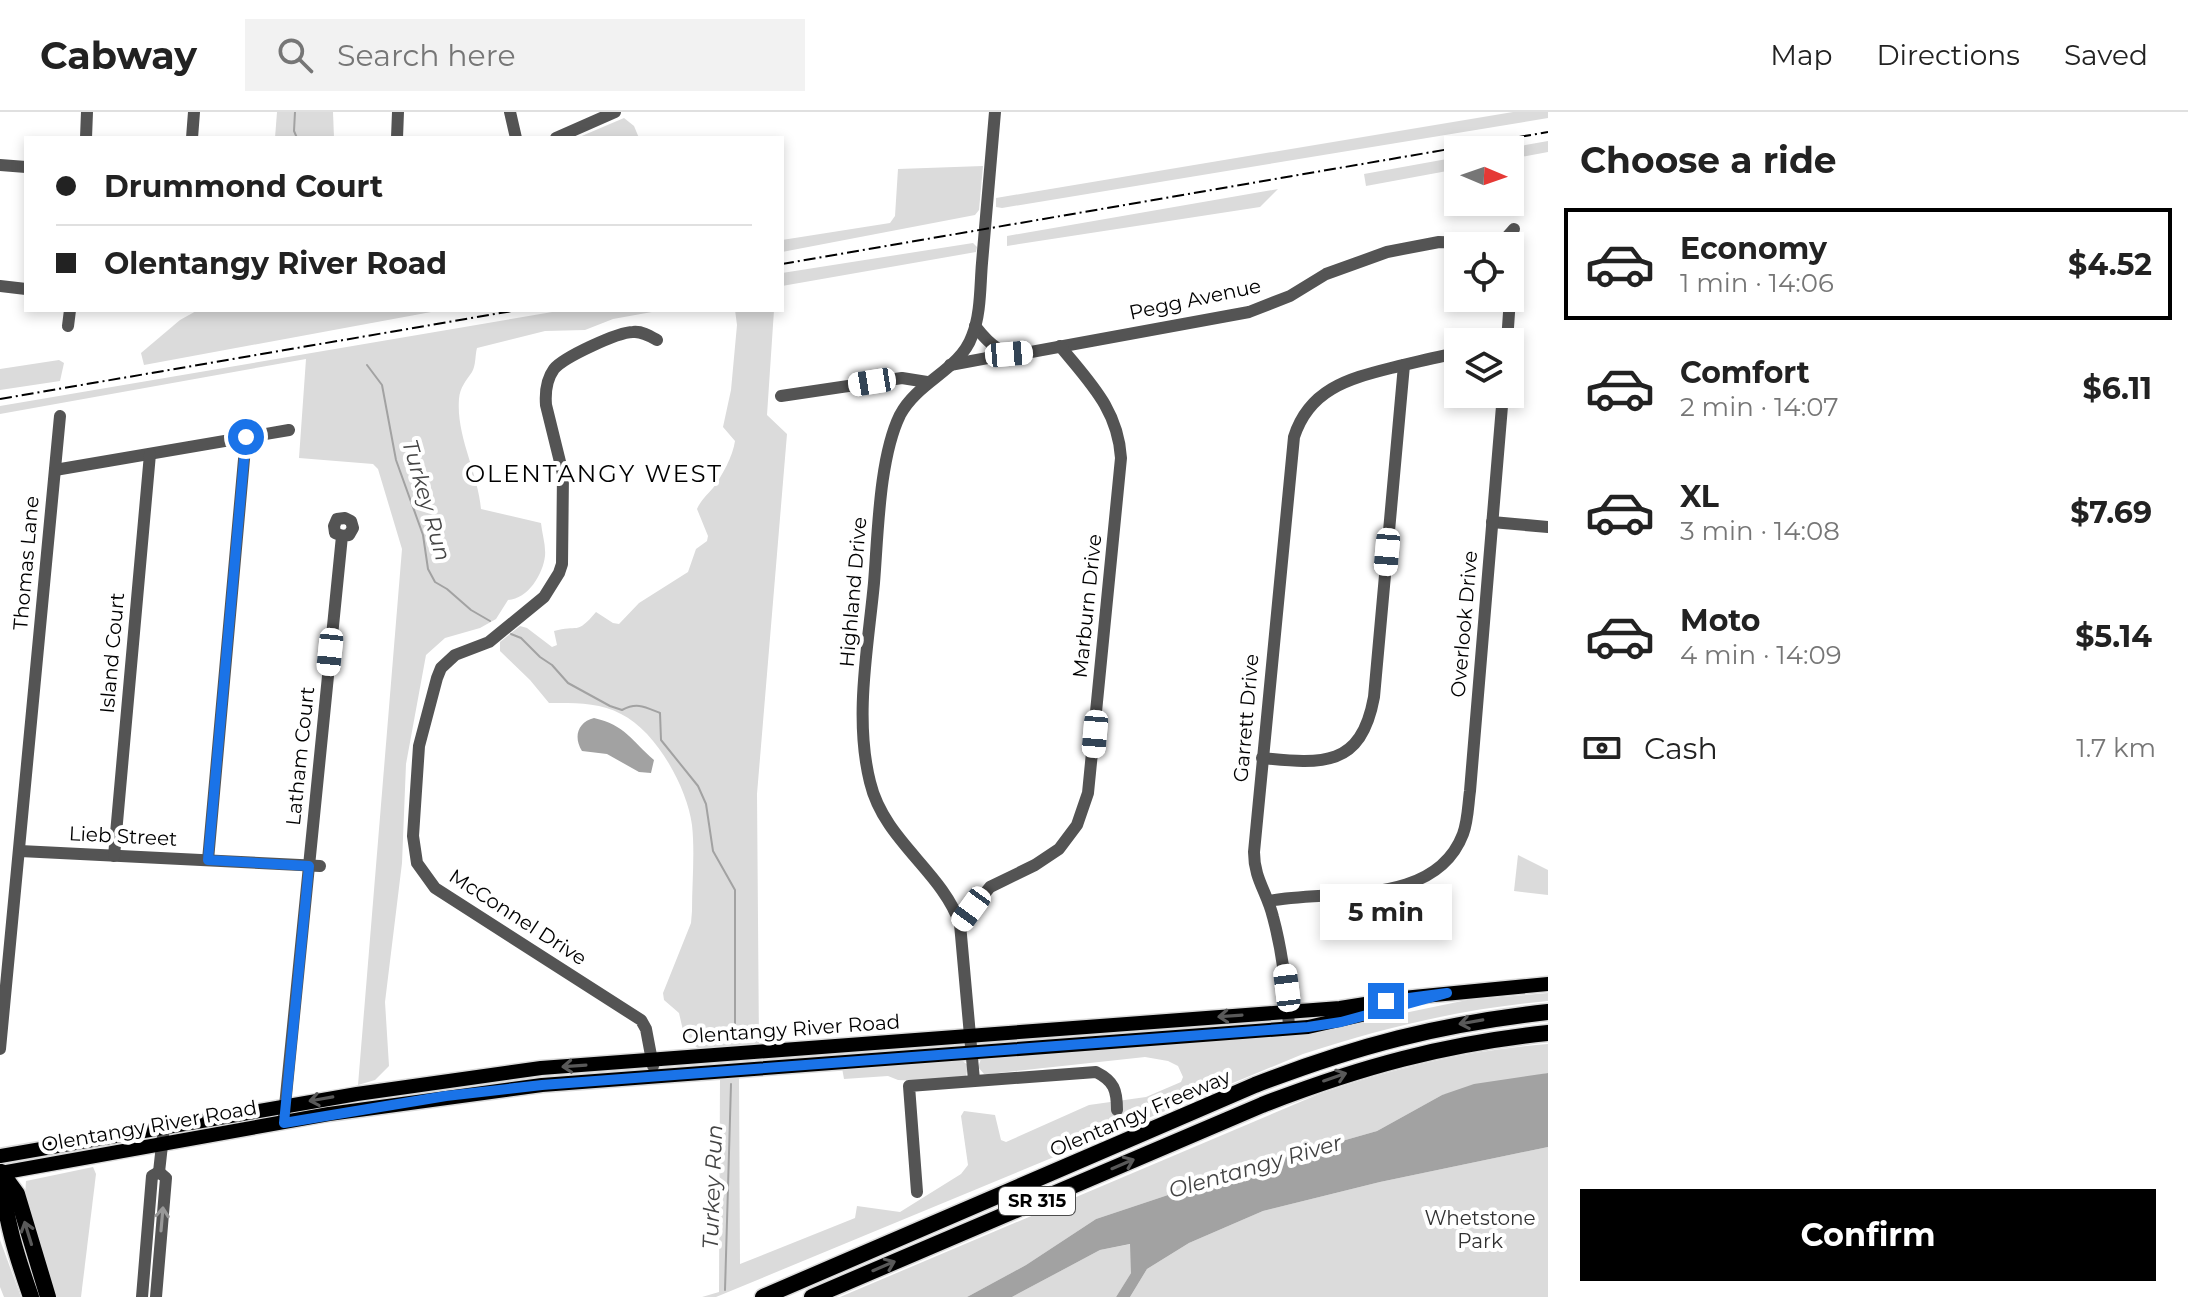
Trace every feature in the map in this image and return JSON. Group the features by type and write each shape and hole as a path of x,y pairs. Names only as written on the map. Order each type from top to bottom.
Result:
{"highway":[{"name":"Olentangy Freeway","path":"763,1297 1255,1085 1325,1058 1431,1029 1490,1018 1548,1012"},
{"name":"Olentangy Freeway","path":"812,1297 1331,1078 1435,1049 1548,1033"},
{"path":"0,1166 3,1198 13,1241 31,1297"},
{"path":"0,1166 17,1194 48,1297"},
{"path":"0,1221 13,1241"}],"main road":[{"name":"Olentangy River Road","path":"0,1166 164,1127 475,1076 1340,1008 1447,993 1548,984"},
{"name":"Olentangy River Road","path":"0,1166 162,1145 458,1095 542,1085 1341,1022 1447,993"}],"street":[{"path":"86,136 87,112"},
{"path":"192,136 194,112"},
{"path":"397,136 398,112"},
{"path":"510,112 516,136"},
{"path":"561,136 615,112"},
{"name":"Highland Drive","path":"974,1080 960,924 954,907 899,841 870,785 864,755 865,683 886,465 892,436 909,400 967,348 975,326 995,112"},
{"path":"0,165 24,167"},
{"path":"1511,232 1514,229"},
{"name":"Pegg Avenue","path":"950,365 1249,312 1290,296 1326,274 1387,252 1444,242"},
{"path":"0,286 24,289"},
{"path":"68,326 70,312"},
{"path":"975,326 996,348 1009,354"},
{"name":"McConnel Drive","path":"654,1076 646,1029 636,1016 429,882 417,863 413,836 419,746 441,668 455,655 489,642 544,597 559,573 564,544 563,474 546,405 549,377 558,364 616,336 634,332 657,340"},
{"name":"Marburn Drive","path":"960,924 990,887 1059,849 1077,825 1088,793 1121,458 1120,440 1114,419 1101,398 1060,346"},
{"path":"1262,758 1307,762 1325,760 1350,748 1368,725 1374,697 1404,365 1444,356"},
{"name":"Garrett Drive","path":"1289,1028 1283,954 1269,901 1254,869 1292,448 1297,427 1319,397 1343,382 1404,365"},
{"path":"781,396 902,378 927,382"},
{"name":"Overlook Drive","path":"1269,901 1399,888 1428,875 1452,854 1463,834 1469,802 1502,408"},
{"name":"Thomas Lane","path":"0,1049 60,416"},
{"path":"55,470 289,430"},
{"path":"208,860 246,437"},
{"name":"Island Court","path":"114,856 150,454"},
{"path":"1492,522 1548,527"},
{"name":"Latham Court","path":"284,1123 315,866 342,536"},
{"name":"Lieb Street","path":"20,851 315,866"},
{"path":"917,1192 909,1086 1096,1072 1110,1079 1115,1087 1117,1110"},
{"path":"159,1172 164,1127"},
{"path":"142,1297 152,1176 159,1172"},
{"path":"156,1297 166,1178 159,1172"}],"green space":[{"path":"277,112 333,112 334,136 275,136"},
{"path":"1513,112 1548,112 1548,118 996,207 996,198"},
{"path":"624,118 634,126 638,136 582,136"},
{"path":"1548,141 1548,152 1524,156 1524,145"},
{"path":"1444,160 1444,172 1366,186 1364,174"},
{"path":"983,166 979,210 975,215 784,252 784,240 890,223 895,216 898,169"},
{"path":"1278,189 1260,207 1007,246 1007,236"},
{"path":"973,243 977,247 976,252 784,286 784,273"},
{"path":"194,312 431,312 144,365 141,353 180,320"},
{"path":"552,312 652,312 613,319 585,330 545,331 477,348 473,369 461,391 461,427 481,509 541,523 545,556 533,584 522,595 508,600 496,619 480,628 445,638 426,655 406,764 402,863 385,1002 389,1066 375,1080 358,1085 402,549 378,469 373,464 299,458 306,359 0,414 0,406"},
{"path":"735,312 774,312 767,415 787,434 757,794 759,1046 698,1048 685,1039 679,1013 664,1000 663,993 691,923 692,911 692,825 677,778 646,733 621,714 595,705 549,703 500,651 500,642 520,626 552,647 557,645 554,631 580,627 596,612 619,624 639,603 688,572 696,549 707,541 708,536 697,509 723,472 735,441 723,427 731,390 737,325"},
{"path":"59,360 64,363 60,381 0,390 0,369"},
{"path":"1518,855 1548,870 1548,895 1514,891"},
{"path":"1548,993 1548,1001 1424,1020 1303,1054 716,1297 702,1297 719,1292 720,1077 739,1076 740,1264 855,1218 857,1206 900,1212 961,1174 968,1165 961,1116 964,1111 995,1115 1001,1140 1006,1142 1089,1105 1146,1097 1181,1082 1183,1077 1178,1066 1145,1057 989,1074 984,1074 978,1067 981,1059 985,1060 983,1058 1313,1032 1467,1000"},
{"path":"1548,1044 1548,1073 1442,1095 1377,1131 1258,1165 1096,1219 1026,1265 967,1297 840,1297 1319,1094 1432,1062"},
{"path":"961,1060 968,1065 966,1077 921,1081 898,1080 888,1076 844,1079 842,1068"},
{"name":"Whetstone Park","path":"1548,1147 1548,1297 1130,1297 1147,1269 1189,1243 1263,1211 1380,1182"},
{"path":"93,1167 96,1174 81,1297 56,1297 25,1197 26,1181"},
{"path":"0,1240 21,1297 4,1297 0,1287"},
{"path":"1131,1244 1131,1273 1116,1297 1012,1297 1100,1250"}],"water":[{"path":"594,718 621,729 634,740 654,760 651,773 639,772 607,754 582,751 579,731 584,723"},
{"name":"Olentangy River","path":"1548,1073 1548,1147 1380,1182 1263,1211 1189,1243 1147,1269 1130,1297 1116,1297 1131,1273 1130,1244 1100,1250 1012,1297 967,1297 1026,1265 1096,1219 1258,1165 1377,1131 1442,1095 1474,1084"}],"waterway":[{"name":"Turkey Run","path":"295,112 296,136"},
{"name":"Turkey Run","path":"367,365 382,385 396,460 423,535 428,569 435,582 490,621"},
{"name":"Turkey Run","path":"511,634 521,638 568,683 610,706 622,710 641,706 660,713 661,740 698,786 706,804 713,851 735,890 735,1025"},
{"name":"Turkey Run","path":"725,1290 731,1084"}],"railway":[{"path":"784,264 1548,132"},
{"path":"0,399 506,312"}],"district":[{"name":"OLENTANGY WEST","path":"594,474"}],"route":[{"path":"246,437 208,860 309,866 284,1123 446,1096 542,1085 1308,1027 1341,1022 1447,993 1386,1001"}]}
